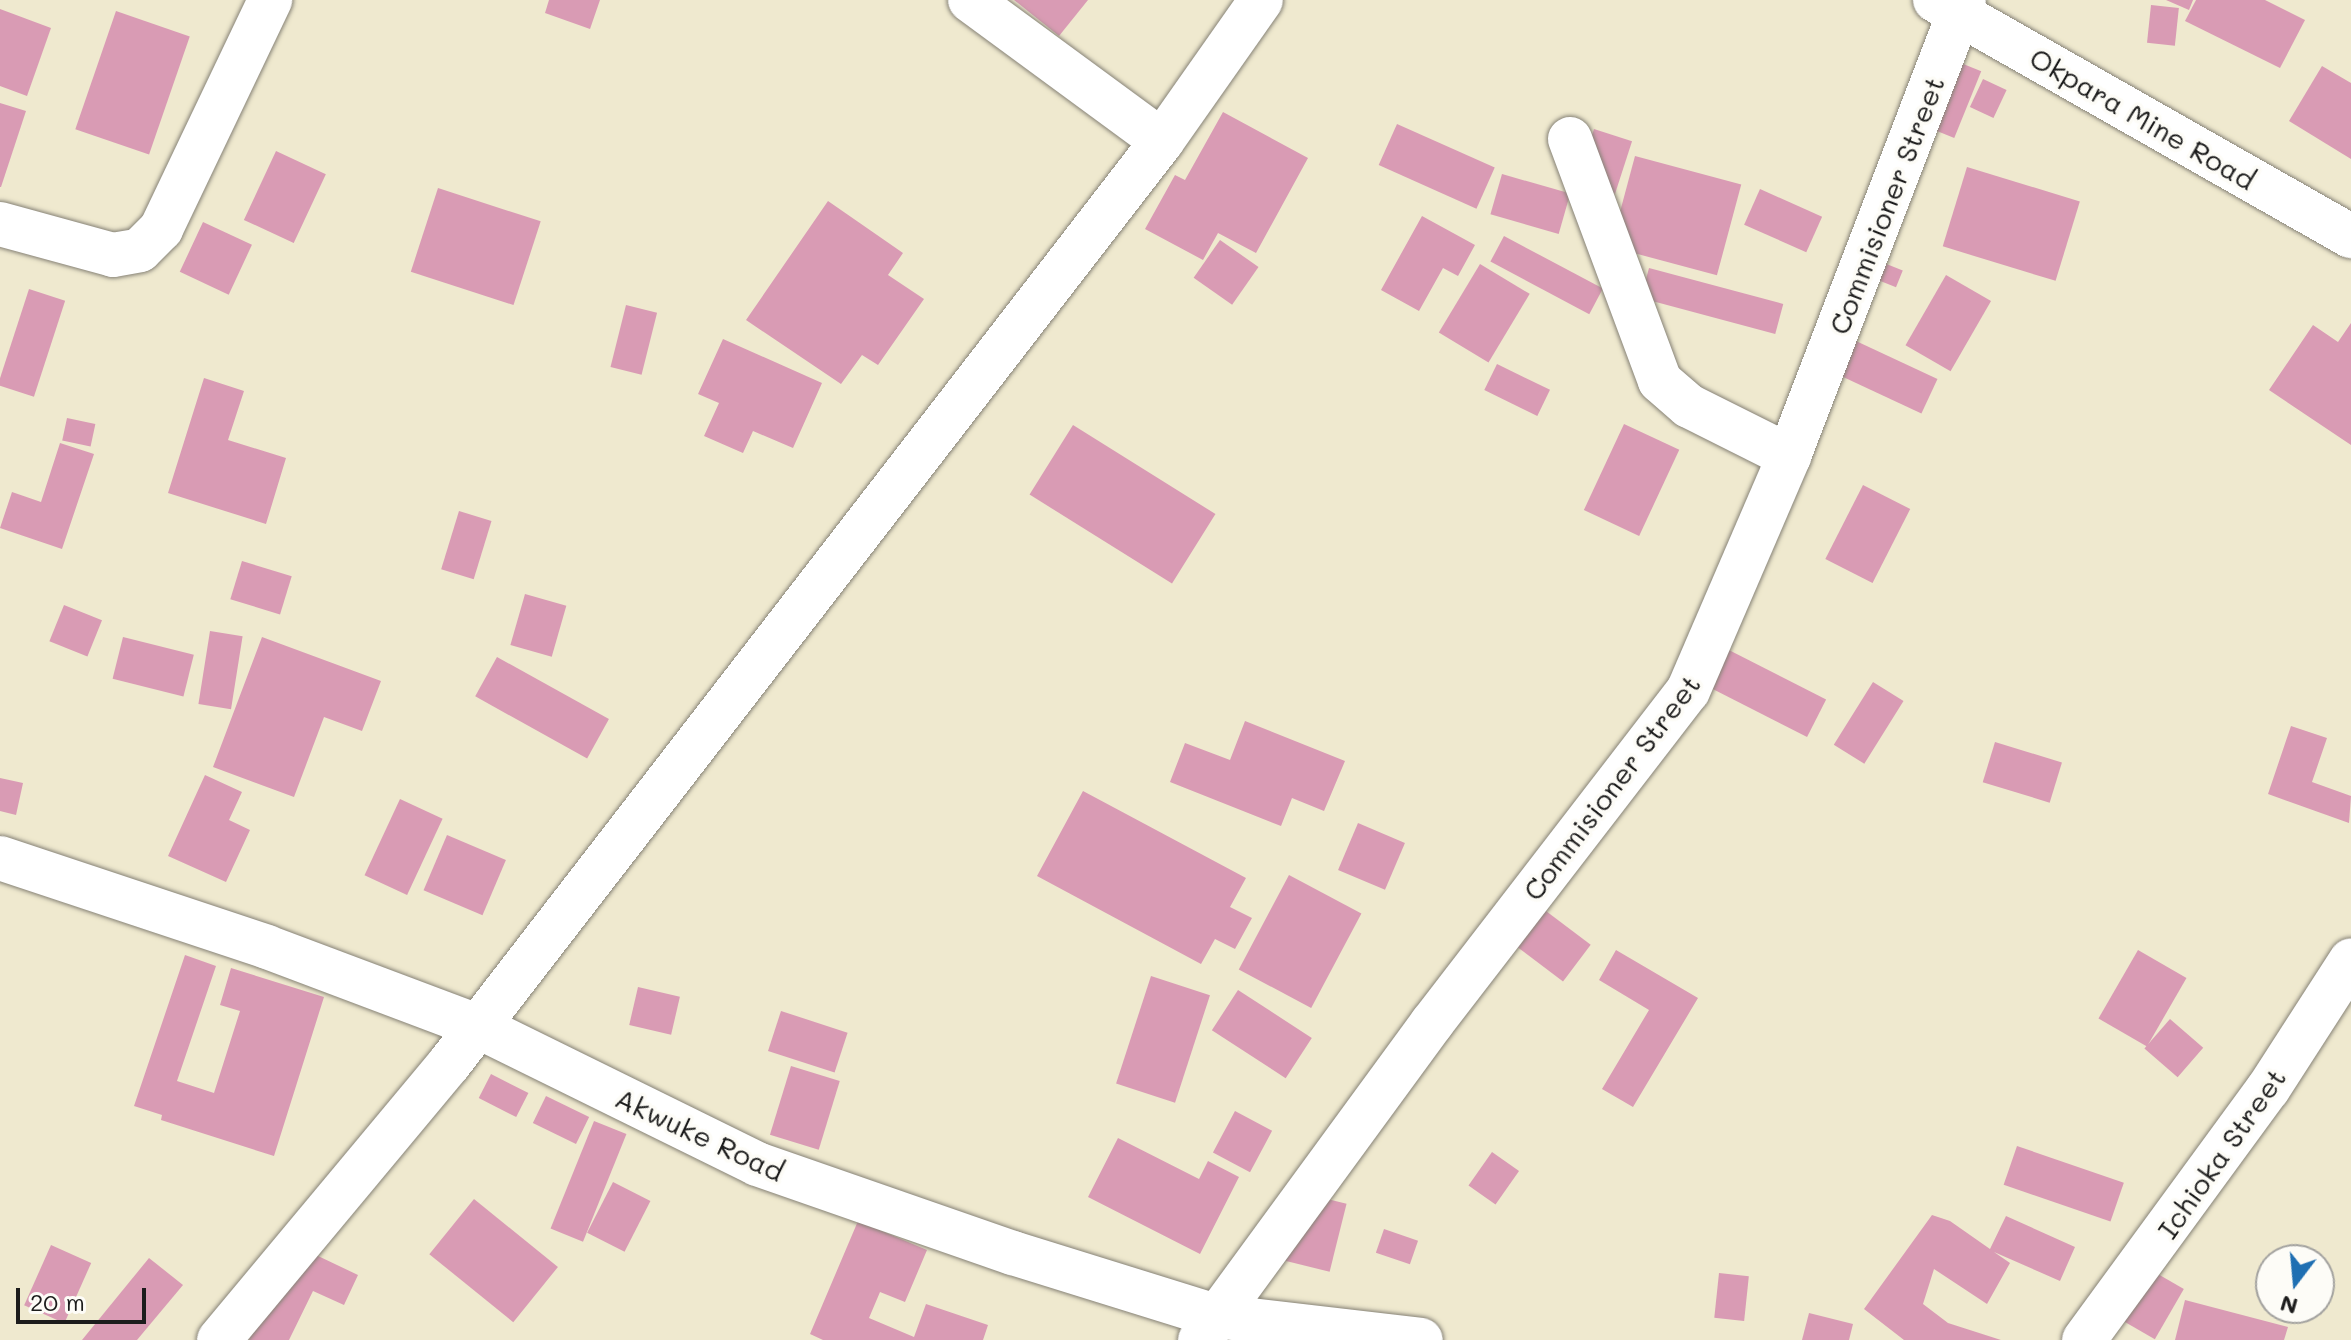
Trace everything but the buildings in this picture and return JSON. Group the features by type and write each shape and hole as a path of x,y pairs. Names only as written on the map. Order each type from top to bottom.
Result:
{"street":[{"path":"0,224 113,255 140,250 161,229 270,0"},
{"path":"970,0 1162,141"},
{"path":"219,1340 346,1192 477,1026 1162,141 1261,0"},
{"name":"Okpara Mine Road","path":"1953,4 2351,236"},
{"name":"Commisioner Street","path":"1208,1328 1432,1023 1688,691 1789,456 1953,4"},
{"path":"1570,139 1660,381 1689,406 1789,456"},
{"name":"Akwuke Road","path":"0,858 267,947 477,1026 757,1164 1208,1328 1421,1340"},
{"name":"Ichioka Street","path":"2084,1340 2268,1089 2351,960"}]}
